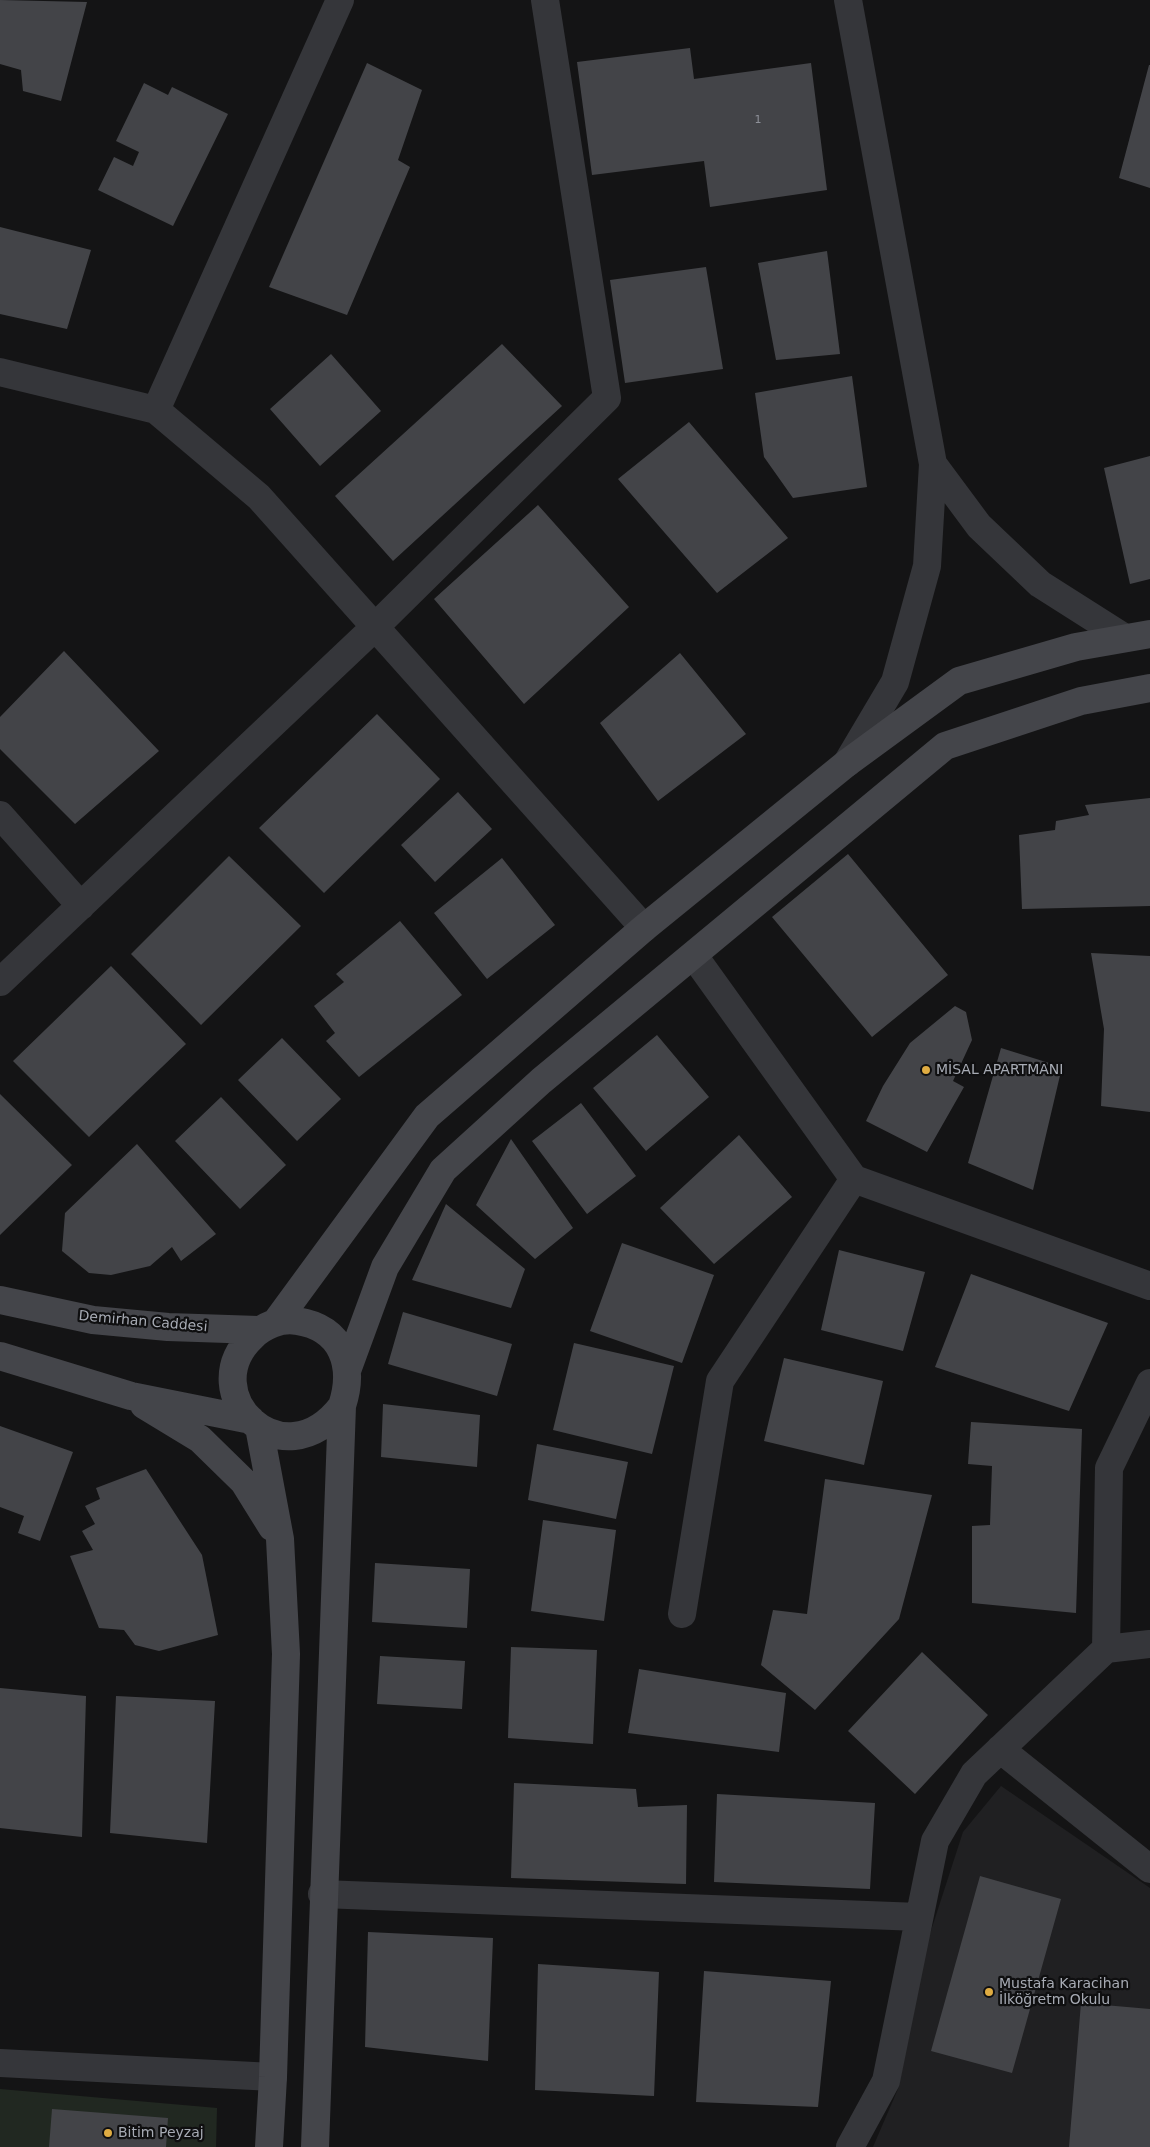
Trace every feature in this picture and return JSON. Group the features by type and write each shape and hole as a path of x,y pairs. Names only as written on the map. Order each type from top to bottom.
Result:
{"main road":[{"path":"342,1406 330,1422 314,1432 295,1437 276,1435 255,1424 244,1414 235,1398 232,1379 235,1360 245,1343 267,1326 427,1116 644,928 847,763 959,681 1076,648 1137,636"},
{"path":"348,1368 385,1267 443,1170 541,1081 945,746 1081,701 1150,688"},
{"name":"Demirhan Caddesi","path":"0,1300 93,1320 168,1327 267,1326"},
{"path":"267,1326 295,1320 313,1325 330,1335 342,1350 348,1368 348,1387 342,1406 322,1894 315,2147"},
{"path":"0,1356 130,1396 255,1424"},
{"path":"130,1396 200,1440 244,1482 280,1539"},
{"path":"255,1424 280,1539 286,1654 274,2077 269,2147"}],"street":[{"path":"156,410 340,0"},
{"path":"0,982 375,627 607,398 545,0"},
{"path":"847,763 895,682 927,566 933,464 848,0"},
{"path":"0,372 156,410 259,497 644,928"},
{"path":"933,464 980,526 1040,584 1137,636"},
{"path":"0,815 81,906"},
{"path":"694,956 854,1179 1150,1286"},
{"path":"682,1614 720,1381 854,1179"},
{"path":"1106,1649 1109,1468 1150,1383"},
{"path":"850,2147 886,2081 935,1840 974,1774 1106,1649 1150,1644"},
{"path":"1000,1749 1150,1869"},
{"path":"322,1894 920,1917"},
{"path":"0,2063 274,2077"}],"shaded area":[{"path":"1001,1786 1150,1888 1150,2147 873,2147 898,2089 928,1940 963,1832"},
{"path":"0,2089 217,2108 216,2147 0,2147"}],"building":[{"path":"0,0 87,2 61,101 23,91 21,70 0,64"},
{"path":"690,48 694,79 811,63 827,190 710,207 704,161 592,175 577,62"},
{"path":"367,63 422,90 398,160 410,167 347,315 269,287"},
{"path":"1150,65 1150,188 1119,178"},
{"path":"144,83 168,95 172,87 228,114 173,226 98,190 114,157 133,166 139,152 116,141"},
{"path":"0,227 91,250 67,329 0,314"},
{"path":"827,251 840,354 776,360 758,263"},
{"path":"706,267 723,369 625,383 610,280"},
{"path":"502,344 562,406 393,561 335,496"},
{"path":"331,354 381,411 320,466 270,409"},
{"path":"852,376 867,487 793,498 764,457 755,393"},
{"path":"689,422 788,538 717,593 618,479"},
{"path":"1150,456 1150,579 1130,584 1104,468"},
{"path":"538,505 629,607 524,704 434,599"},
{"path":"64,651 159,751 75,824 0,749 0,717"},
{"path":"680,653 746,734 658,801 600,723"},
{"path":"377,714 440,779 324,893 259,828"},
{"path":"458,792 492,829 435,882 401,845"},
{"path":"1150,798 1150,906 1022,909 1019,835 1055,830 1056,821 1089,815 1085,805"},
{"path":"848,854 948,975 872,1037 772,917"},
{"path":"229,856 301,926 201,1025 131,954"},
{"path":"502,858 555,925 487,979 434,913"},
{"path":"400,921 462,995 359,1077 326,1041 335,1033 314,1006 344,982 336,974"},
{"path":"1091,953 1150,956 1150,1112 1101,1106 1104,1029"},
{"path":"111,966 186,1044 89,1137 13,1061"},
{"name":"MİSAL APARTMANI","path":"955,1006 966,1012 972,1040 953,1081 964,1087 927,1152 866,1121 883,1086 910,1043"},
{"path":"657,1035 709,1097 646,1151 593,1088"},
{"path":"282,1038 341,1099 297,1141 238,1080"},
{"path":"1001,1048 1062,1067 1033,1190 968,1163"},
{"path":"0,1094 72,1165 0,1235"},
{"path":"221,1097 286,1165 240,1209 175,1141"},
{"path":"581,1103 636,1176 587,1214 532,1141"},
{"path":"739,1135 792,1197 714,1264 660,1208"},
{"path":"511,1139 573,1228 535,1259 476,1205"},
{"path":"137,1144 216,1234 181,1261 172,1247 150,1266 111,1275 89,1273 62,1251 65,1213"},
{"path":"446,1204 525,1269 511,1308 412,1280"},
{"path":"622,1243 714,1275 682,1363 590,1331"},
{"path":"839,1250 925,1272 903,1351 821,1330"},
{"path":"971,1274 1108,1323 1069,1411 935,1367"},
{"path":"403,1312 512,1344 497,1396 388,1364"},
{"path":"574,1343 674,1366 652,1454 553,1430"},
{"path":"784,1358 883,1381 864,1465 764,1441"},
{"path":"383,1404 480,1415 477,1467 381,1457"},
{"path":"971,1422 1082,1429 1076,1613 972,1603 972,1526 990,1525 992,1466 968,1464"},
{"path":"0,1426 73,1452 40,1541 18,1533 24,1516 0,1507"},
{"path":"537,1444 628,1462 616,1519 528,1500"},
{"path":"146,1469 202,1555 218,1635 159,1651 135,1645 124,1630 99,1628 70,1556 93,1550 82,1531 95,1524 85,1506 100,1499 96,1488"},
{"path":"825,1479 932,1495 899,1619 815,1710 761,1665 773,1610 807,1614"},
{"path":"543,1520 616,1530 604,1621 531,1611"},
{"path":"375,1563 470,1569 467,1628 372,1622"},
{"path":"511,1647 597,1650 593,1744 508,1738"},
{"path":"922,1652 988,1715 915,1794 848,1731"},
{"path":"380,1656 465,1661 462,1709 377,1704"},
{"path":"639,1669 786,1693 779,1752 628,1733"},
{"path":"0,1688 86,1696 82,1837 0,1828"},
{"path":"116,1696 215,1701 207,1843 110,1833"},
{"path":"514,1783 636,1789 638,1807 687,1805 686,1884 511,1878"},
{"path":"717,1794 875,1803 870,1889 714,1882"},
{"path":"980,1876 1061,1899 1012,2073 931,2051"},
{"path":"368,1932 493,1938 488,2061 365,2047"},
{"path":"538,1964 659,1972 654,2096 535,2090"},
{"path":"704,1971 831,1981 818,2107 696,2102"},
{"path":"1081,2003 1150,2009 1150,2147 1069,2147"},
{"name":"Bitim Peyzaj","path":"52,2109 168,2118 166,2147 49,2147"}],"place":[{"name":"MİSAL APARTMANI","path":"926,1070"},
{"name":"Mustafa Karacihan İlköğretm Okulu","path":"989,1992"},
{"name":"Bitim Peyzaj","path":"108,2133"}]}
